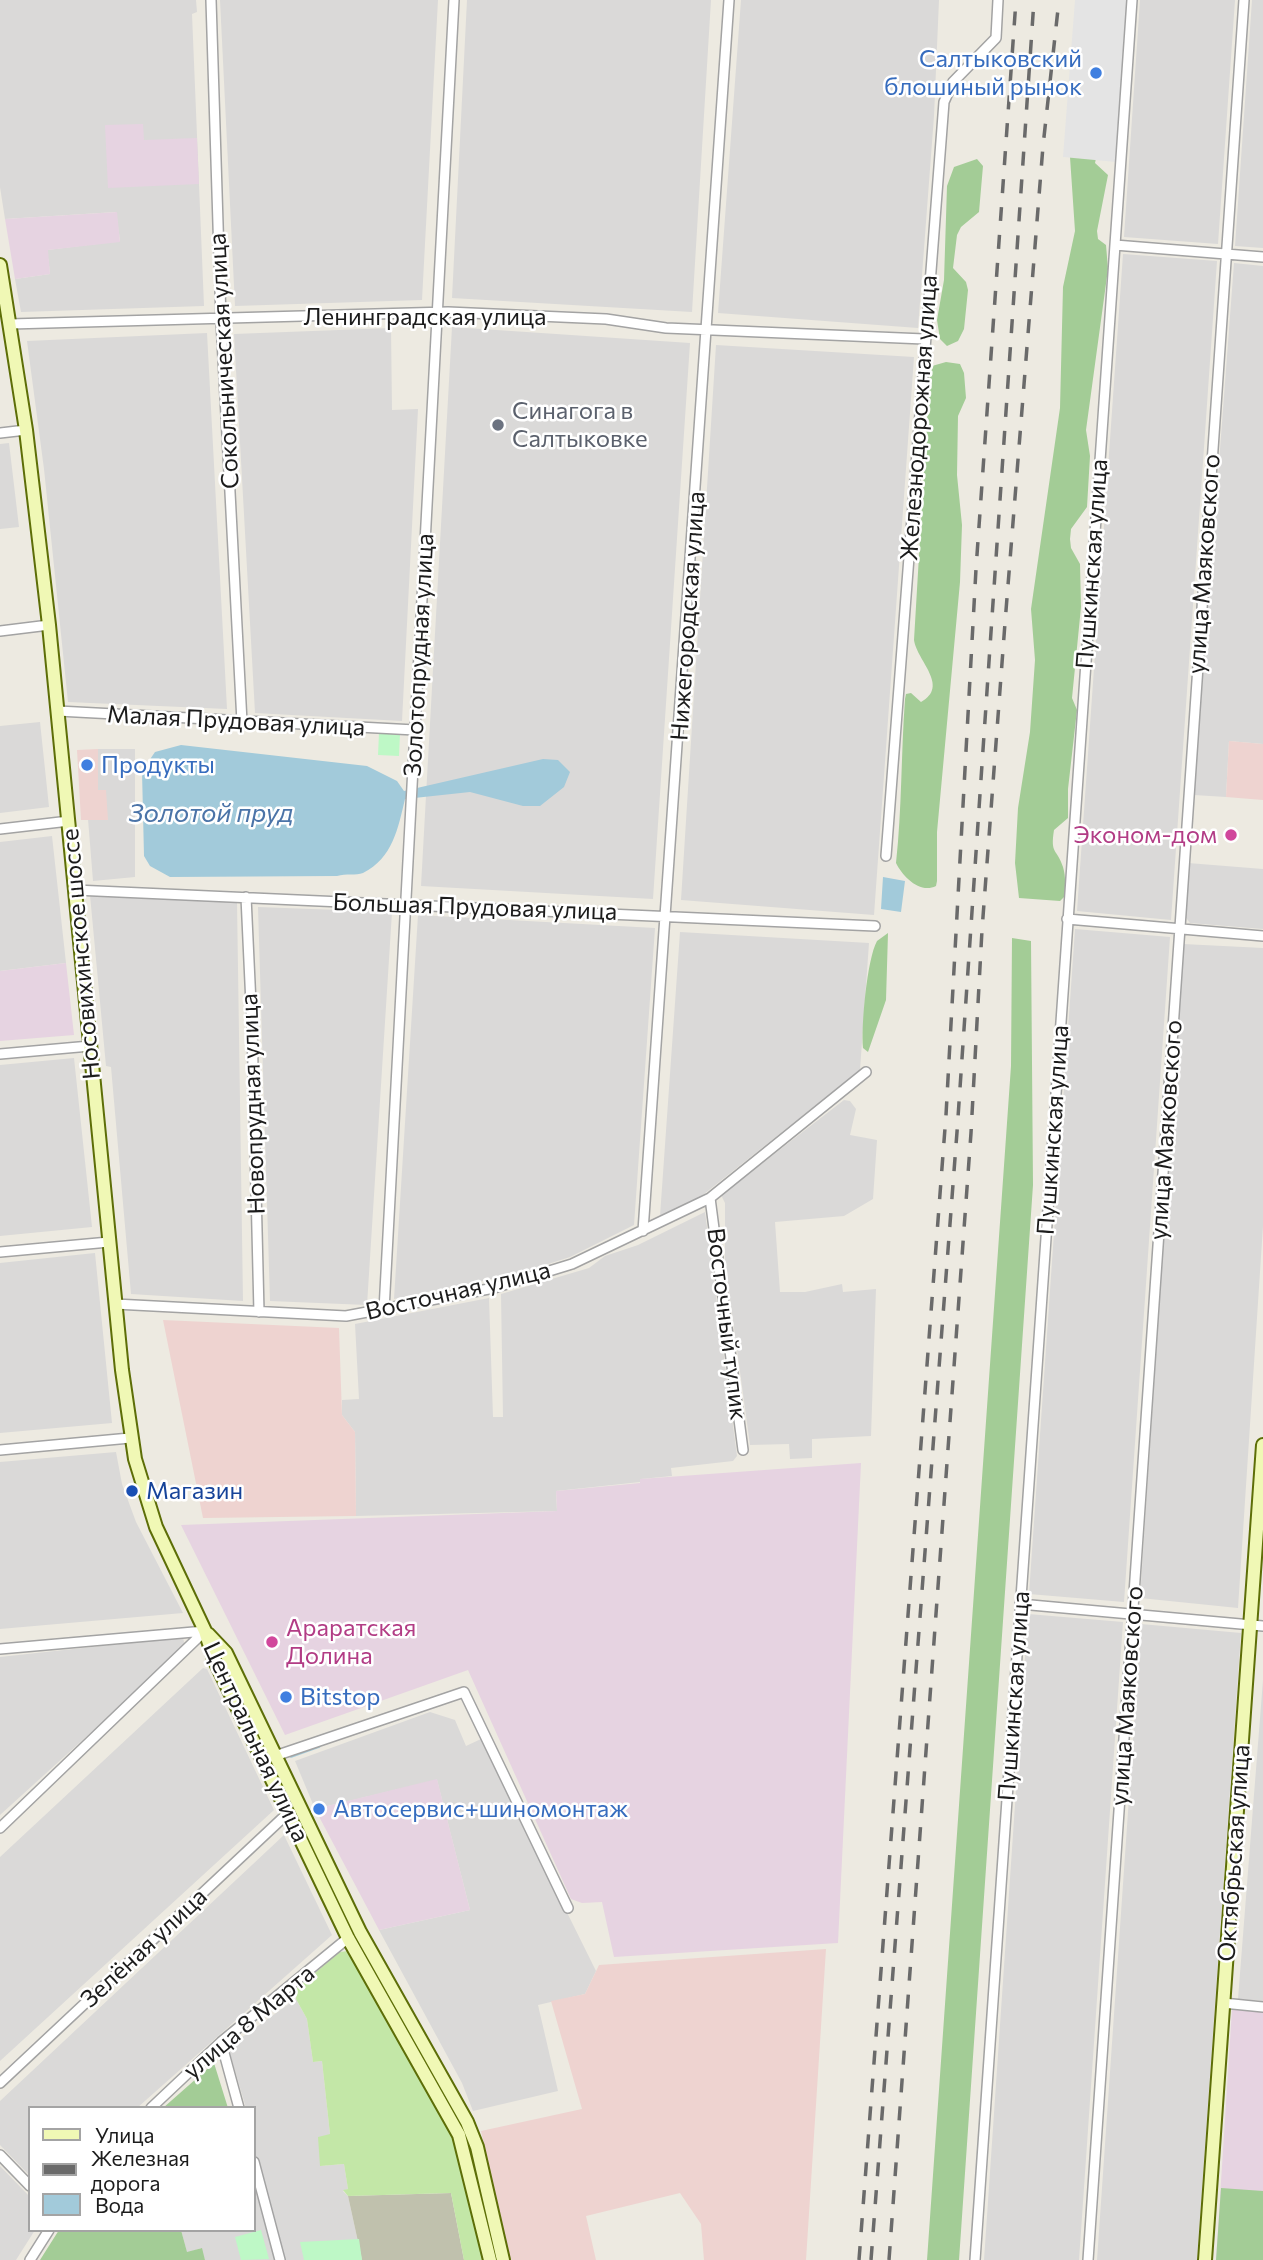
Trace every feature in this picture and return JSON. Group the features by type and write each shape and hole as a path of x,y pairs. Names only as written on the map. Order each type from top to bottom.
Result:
{"main road":[{"name":"Носовихинское шоссе","path":"0,265 26,430 49,625 130,1438 156,1527 205,1631"},
{"name":"Октябрьская улица","path":"1205,2260 1223,2003 1256,1625 1263,1445"},
{"name":"Центральная улица","path":"205,1631 226,1653 360,1932 471,2130 503,2260"},
{"name":"Центральная улица","path":"205,1631 214,1658 348,1938 459,2135 490,2260"}],"street":[{"name":"Сокольническая улица","path":"211,0 221,320 242,722"},
{"name":"Золотопрудная улица","path":"384,1310 454,0"},
{"name":"Нижегородская улица","path":"643,1231 729,0"},
{"name":"Железнодорожная улица","path":"886,856 944,102 953,82 996,38 998,0"},
{"name":"Пушкинская улица","path":"975,2260 1132,0"},
{"name":"улица Маяковского","path":"1088,2260 1244,0"},
{"path":"1115,245 1263,257"},
{"name":"Ленинградская улица","path":"10,324 437,312 606,319 708,330 924,339"},
{"path":"0,433 26,430"},
{"path":"0,631 49,625"},
{"name":"Малая Прудовая улица","path":"58,711 415,730"},
{"path":"0,829 69,821"},
{"name":"Большая Прудовая улица","path":"75,890 875,926"},
{"name":"Новопрудная улица","path":"246,897 253,1026 259,1312"},
{"path":"1067,919 1263,936"},
{"path":"0,1054 90,1046"},
{"name":"Восточная улица","path":"115,1304 346,1316 507,1284 572,1264 710,1198 866,1072"},
{"name":"Восточный тупик","path":"710,1198 743,1450"},
{"path":"0,1252 109,1242"},
{"path":"0,1450 130,1438"},
{"path":"1020,1604 1256,1625"},
{"path":"0,1649 205,1631"},
{"path":"0,1828 205,1631"},
{"path":"275,1756 464,1692 568,1908"},
{"name":"Зелёная улица","path":"0,2083 288,1813"},
{"name":"улица 8 Марта","path":"153,2106 221,2042 348,1938"},
{"path":"1223,2003 1263,2007"},
{"path":"221,2042 238,2106"},
{"path":"0,2155 28,2184"},
{"path":"256,2170 280,2260"},
{"path":"30,2260 48,2232"}],"shaded area":[{"path":"0,0 196,0 197,12 192,14 204,306 21,312 15,279 50,274 47,250 120,241 116,212 5,219 0,187"},
{"path":"220,0 438,0 422,300 235,306"},
{"path":"467,0 711,0 692,312 452,298"},
{"path":"741,0 939,0 934,116 918,328 718,313"},
{"name":"Салтыковский блошиный рынок","path":"1075,0 1128,0 1116,162 1063,157"},
{"path":"1140,0 1235,0 1218,244 1124,237"},
{"path":"1252,0 1263,0 1263,248 1235,246"},
{"path":"143,124 144,140 197,138 199,184 108,188 105,125"},
{"path":"117,212 120,242 48,250 50,274 15,279 5,219"},
{"path":"1123,254 1217,261 1171,920 1077,911"},
{"path":"1234,263 1263,266 1263,744 1229,741 1226,797 1194,795"},
{"path":"452,327 690,343 653,899 421,886"},
{"path":"391,328 392,410 418,409 402,721 255,713 234,334"},
{"path":"207,333 227,709 68,702 44,469 27,341"},
{"path":"716,345 914,357 874,915 681,900"},
{"path":"9,443 19,527 0,529 0,444"},
{"path":"40,722 49,807 0,813 0,726"},
{"path":"1229,741 1263,744 1263,800 1226,797"},
{"path":"98,749 135,749 135,877 93,881 88,819 108,820 98,790"},
{"path":"98,749 98,790 106,790 108,820 81,820 77,750"},
{"path":"52,836 66,963 0,971 0,842"},
{"path":"1188,863 1263,869 1263,929 1190,923 1184,915"},
{"path":"90,895 237,902 243,1301 131,1294 111,1067 106,1066"},
{"path":"258,907 392,912 367,1305 270,1301"},
{"path":"418,915 655,928 634,1225 570,1257 517,1274 394,1299"},
{"path":"1075,929 1170,937 1124,1602 1029,1594"},
{"path":"680,932 869,943 860,1070 699,1198 660,1216"},
{"path":"1183,944 1263,948 1263,1226 1238,1608 1140,1598"},
{"path":"66,963 74,1035 0,1041 0,971"},
{"path":"74,1058 92,1227 0,1236 0,1065"},
{"path":"844,1100 850,1101 856,1109 850,1135 877,1140 873,1199 844,1216 775,1222 780,1292 805,1292 842,1284 843,1292 876,1289 871,1436 812,1439 812,1458 790,1459 789,1444 750,1445 725,1262 725,1203 721,1195"},
{"path":"705,1212 737,1456 733,1461 671,1468 672,1476 641,1479 640,1482 556,1491 557,1511 356,1516 355,1432 342,1415 342,1400 359,1399 355,1324 489,1298 493,1417 503,1417 501,1294 589,1268 605,1256 638,1245"},
{"path":"95,1253 112,1423 0,1433 0,1263"},
{"path":"163,1320 339,1328 342,1415 355,1432 356,1516 203,1518"},
{"path":"116,1452 122,1484 136,1522 183,1613 0,1629 0,1462"},
{"path":"861,1463 838,1943 614,1957 602,1902 582,1903 571,1899 468,1670 285,1735 181,1525 557,1511 556,1491 640,1483 640,1479"},
{"path":"1028,1614 1123,1622 1079,2260 984,2260"},
{"path":"1141,1624 1241,1633 1197,2260 1097,2260"},
{"path":"183,1637 185,1647 0,1815 0,1657"},
{"path":"203,1668 207,1669 274,1810 0,2061 0,1857"},
{"path":"1263,1680 1263,2001 1238,1999"},
{"path":"430,1712 455,1720 466,1746 481,1739 596,1971 585,1994 538,2005 558,2091 473,2111 462,2083 379,1930 470,1910 437,1780 315,1809 295,1761"},
{"path":"437,1779 470,1910 379,1930 315,1809"},
{"path":"284,1835 332,1935 139,2106 28,2106 28,2174 0,2145 0,2101"},
{"path":"826,1949 806,2260 704,2260 701,2224 680,2193 586,2216 596,2260 510,2260 481,2131 582,2109 551,2001 585,1994 599,1965"},
{"path":"296,1999 307,2019 313,2062 322,2061 330,2134 320,2166 344,2164 348,2189 343,2191 348,2196 362,2260 205,2260 201,2248 187,2253 182,2232 256,2232 256,2106 245,2106 228,2047"},
{"path":"1232,2009 1263,2012 1263,2260 1216,2260"},
{"path":"0,2166 28,2195 28,2232 34,2232 16,2260 0,2260"},
{"path":"451,2193 464,2260 362,2260 348,2196"}],"green space":[{"path":"1097,154 1095,163 1108,175 1097,231 1098,239 1106,245 1108,269 1086,430 1090,456 1087,507 1071,529 1070,539 1071,548 1080,564 1081,607 1072,698 1077,710 1068,789 1068,818 1054,830 1053,844 1064,871 1065,896 1060,901 1019,898 1015,863 1018,808 1030,732 1035,660 1031,609 1060,408 1063,287 1075,231 1070,157"},
{"path":"977,159 983,166 979,212 961,227 957,235 953,268 966,282 968,290 964,329 958,341 947,346 940,339 937,320 944,280 947,186 954,167"},
{"path":"946,362 960,364 964,373 966,398 958,416 957,475 962,525 960,582 937,832 937,881 936,886 924,888 908,879 896,863 906,694 911,693 921,702 933,689 930,673 914,640 930,370 932,366"},
{"path":"379,733 400,734 399,756 378,755"},
{"path":"888,933 886,1000 868,1052 863,1048 863,1038 868,977 877,941"},
{"path":"1012,938 1031,941 1033,1185 959,2260 927,2260 1011,1066"},
{"path":"348,1951 355,1955 457,2137 487,2260 464,2260 451,2193 348,2196 343,2190 348,2189 344,2164 320,2166 318,2137 330,2134 322,2061 313,2062 307,2019 296,1999 297,1988 340,1952"},
{"path":"214,2063 227,2106 165,2106"},
{"path":"1221,2188 1263,2191 1263,2260 1216,2260"},
{"path":"261,2230 269,2259 241,2260 235,2237"},
{"path":"58,2232 182,2232 187,2252 202,2248 205,2260 40,2260"},
{"path":"359,2239 362,2260 304,2260 300,2242"}],"water":[{"name":"Золотой пруд","path":"181,745 367,766 397,781 404,791 543,759 558,760 570,772 564,787 540,806 523,806 470,792 405,799 397,831 388,851 373,867 360,874 170,877 150,866 144,856 142,771 155,752"},
{"path":"883,877 905,881 901,912 881,909"}],"waterway":[{"path":"291,1756 319,1746"}],"railway":[{"path":"859,2260 946,1115 976,569 1016,0"},
{"path":"871,2260 957,1132 1034,0"},
{"path":"889,2260 971,1133 982,930 1005,623 1043,146 1059,0"}],"place":[{"name":"Салтыковский блошиный рынок","path":"1096,73"},
{"name":"Синагога в Салтыковке","path":"498,425"},
{"name":"Продукты","path":"87,765"},
{"name":"Эконом-дом","path":"1231,835"},
{"name":"Магазин","path":"132,1491"},
{"name":"Араратская Долина","path":"272,1642"},
{"name":"Bitstop","path":"286,1697"},
{"name":"Автосервис+шиномонтаж","path":"319,1809"}]}
